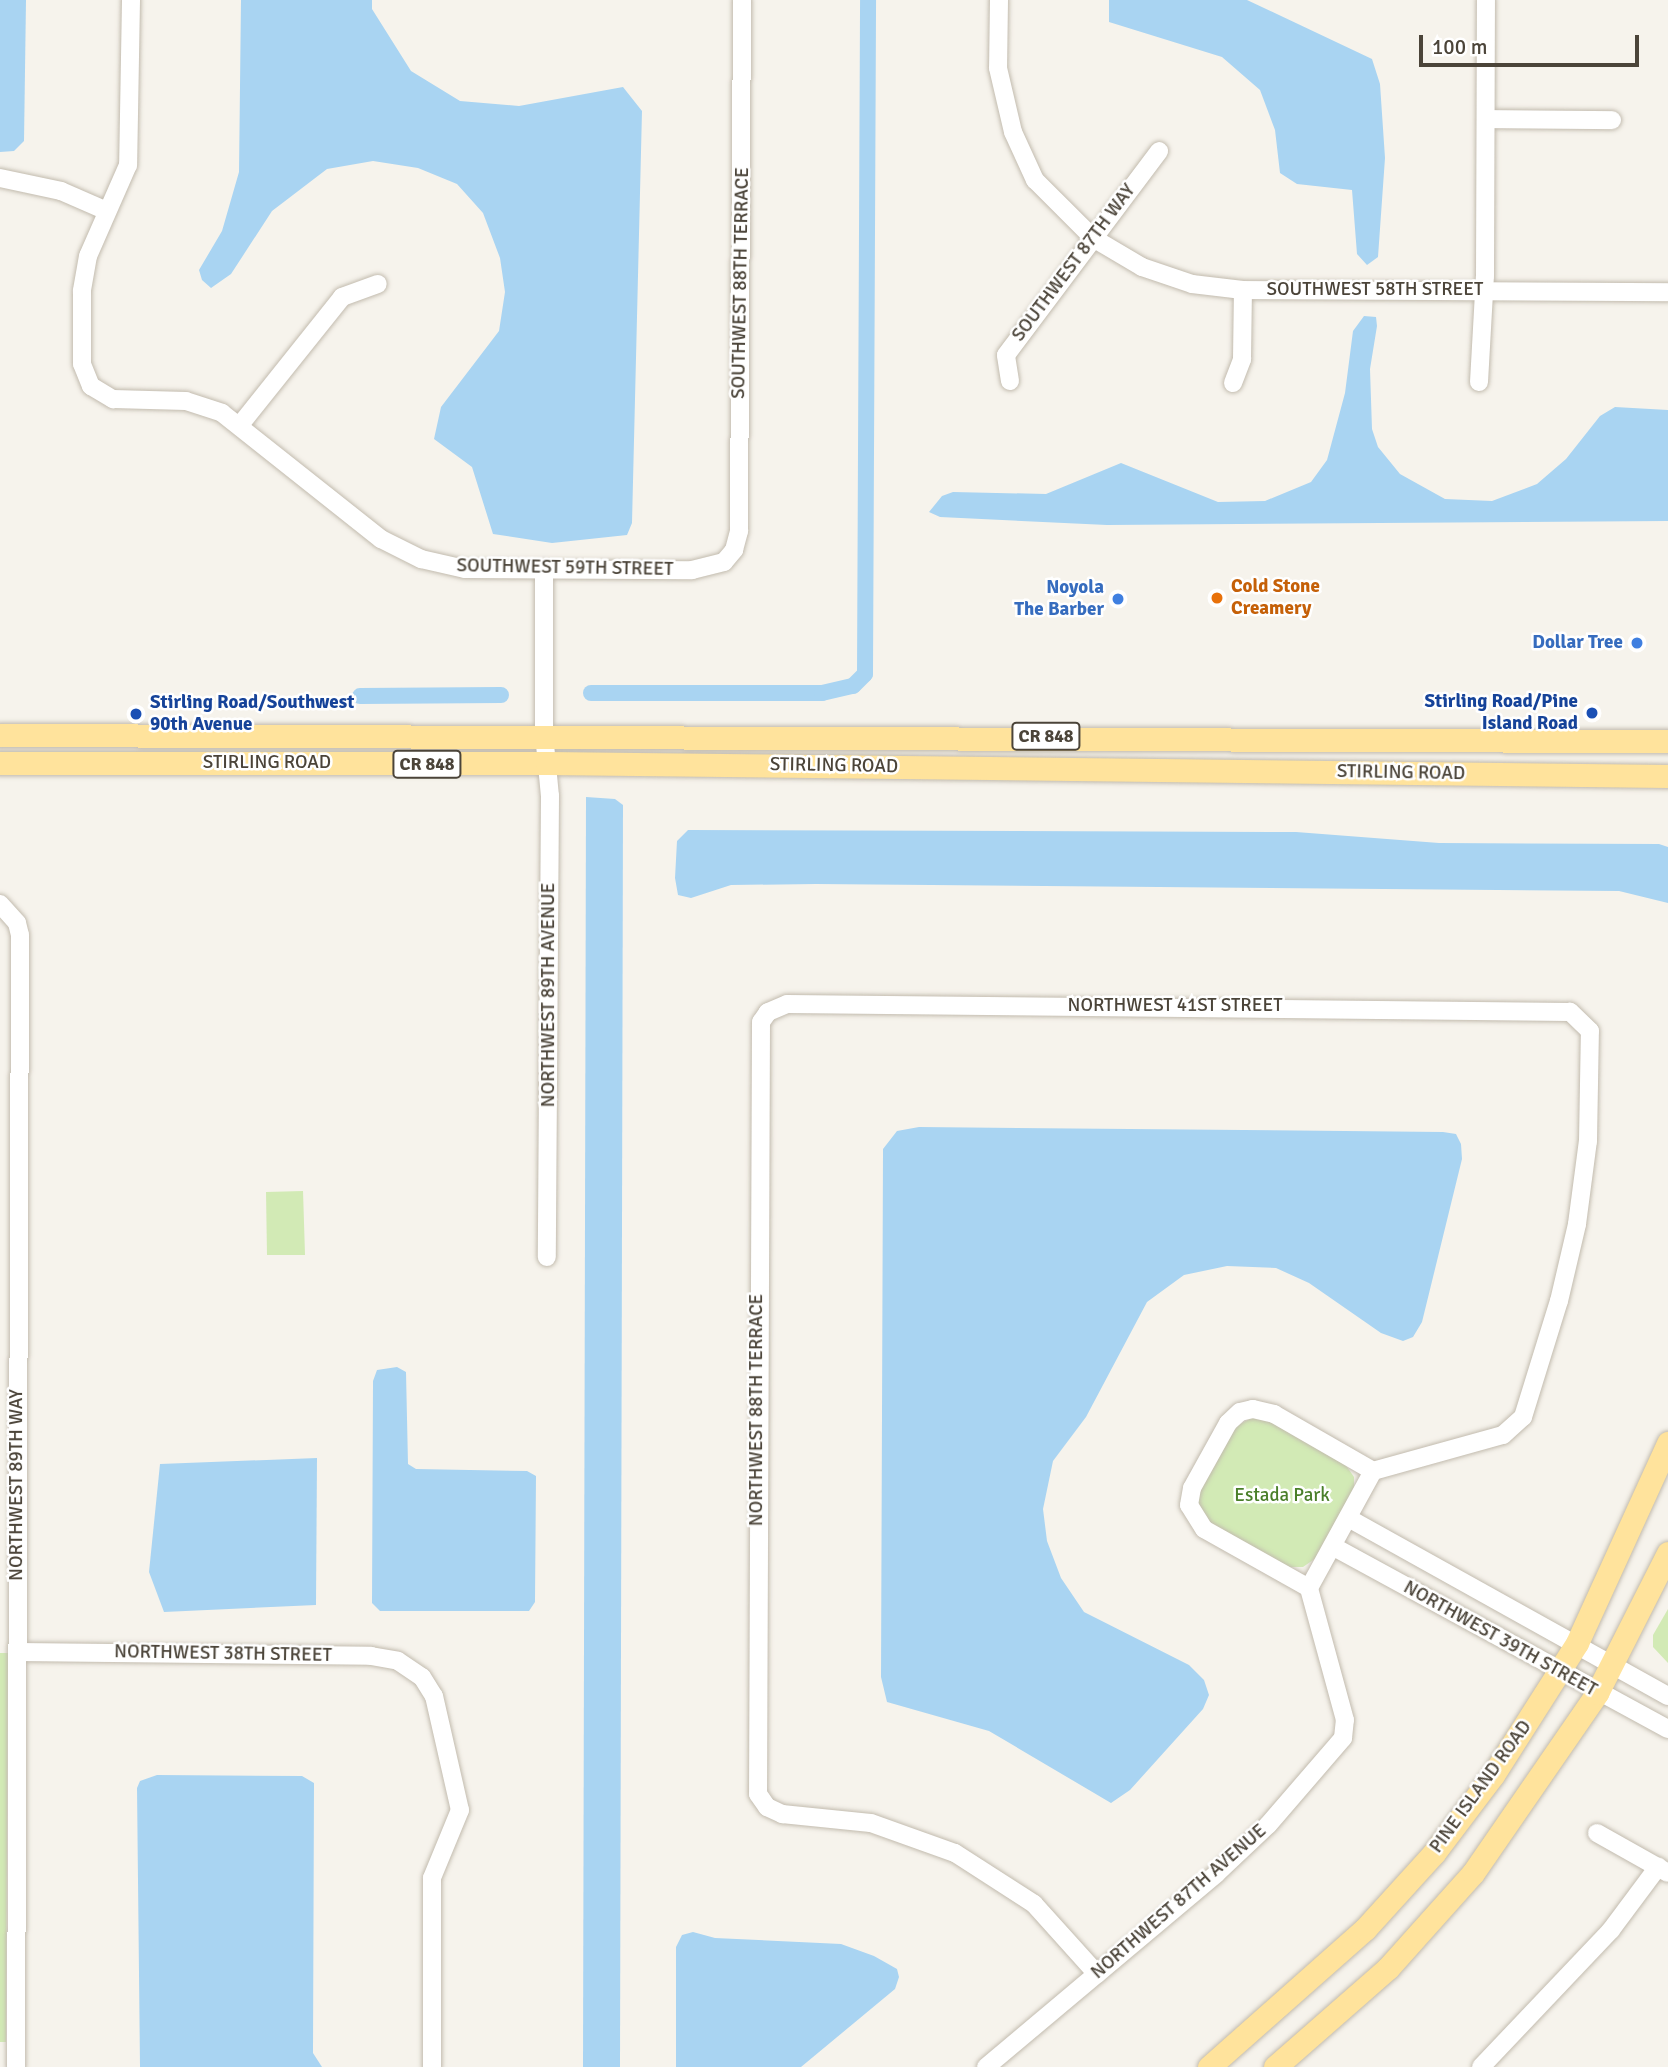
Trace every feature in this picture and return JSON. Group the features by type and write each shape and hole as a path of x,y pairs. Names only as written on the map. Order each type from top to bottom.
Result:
{"main road":[{"name":"STIRLING ROAD","path":"0,735 300,737 544,734 1668,741"},
{"path":"300,737 308,764"},
{"path":"1180,737 1182,770"},
{"name":"STIRLING ROAD","path":"0,763 547,764 1668,776"},
{"name":"PINE ISLAND ROAD","path":"1209,2067 1365,1929 1433,1853 1493,1775 1577,1643 1668,1443"},
{"path":"1275,2067 1388,1968 1473,1873 1597,1693 1668,1552"}],"street":[{"path":"0,178 61,191 107,211 128,164 131,0"},
{"name":"SOUTHWEST 88TH TERRACE","path":"724,562 734,550 739,531 742,0"},
{"name":"SOUTHWEST 58TH STREET","path":"999,0 998,68 1013,132 1035,180 1093,238 1142,267 1192,284 1243,290 1668,292"},
{"path":"1479,382 1485,290 1486,0"},
{"path":"1486,119 1612,120"},
{"name":"SOUTHWEST 87TH WAY","path":"1010,381 1006,355 1159,151"},
{"name":"SOUTHWEST 59TH STREET","path":"107,211 84,273 82,364 85,377 100,394 113,399 186,401 205,405 240,425 357,520 402,551 465,569 700,570 724,562"},
{"path":"240,425 342,298 378,284"},
{"path":"1233,383 1242,359 1243,290"},
{"name":"NORTHWEST 89TH AVENUE","path":"544,569 544,734 547,764 547,1257"},
{"name":"NORTHWEST 89TH WAY","path":"3,906 20,935 8,1518 18,1652 16,2067"},
{"name":"NORTHWEST 41ST STREET","path":"763,1007 787,1003 1557,1009 1587,1014 1591,1046 1588,1141 1577,1224 1559,1301 1523,1417 1503,1435 1373,1471"},
{"name":"NORTHWEST 88TH TERRACE","path":"763,1007 758,1035 755,1786 762,1811 872,1823 955,1853 1034,1904 1064,1933 1097,1974"},
{"path":"1245,1404 1274,1414 1373,1471 1350,1519 1309,1588 1204,1529 1184,1513 1192,1488 1228,1423 1245,1404"},
{"name":"NORTHWEST 39TH STREET","path":"1350,1519 1668,1696"},
{"name":"NORTHWEST 39TH STREET","path":"1334,1546 1559,1674 1668,1729"},
{"name":"NORTHWEST 87TH AVENUE","path":"986,2067 1268,1825 1333,1752 1348,1724 1309,1588"},
{"name":"NORTHWEST 38TH STREET","path":"18,1652 371,1656 398,1661 422,1677 438,1707 460,1810 432,1878 432,2067"},
{"path":"1481,2067 1611,1930 1663,1870 1597,1833"}],"green space":[{"path":"303,1191 305,1255 267,1255 266,1192"},
{"name":"Estada Park","path":"1253,1417 1265,1419 1345,1464 1354,1477 1354,1490 1316,1558 1303,1567 1288,1567 1209,1523 1197,1507 1199,1490 1235,1427"},
{"path":"1668,1609 1668,1663 1653,1647 1653,1635"},
{"path":"0,1653 8,1653 6,2042 0,2042"}],"water":[{"path":"0,0 26,0 24,141 14,151 0,152"},
{"path":"241,0 372,0 372,9 411,71 460,101 519,106 623,87 642,111 632,523 627,535 552,543 493,534 472,467 434,439 441,407 499,331 505,292 500,258 483,213 457,184 418,168 373,161 327,169 272,211 231,274 211,288 202,280 199,270 222,231 239,172"},
{"path":"1109,0 1247,0 1372,59 1380,84 1385,158 1378,257 1367,265 1357,254 1352,190 1297,184 1280,173 1275,130 1260,90 1222,57 1109,22"},
{"path":"1364,316 1376,317 1377,326 1370,369 1372,429 1378,447 1400,474 1445,499 1492,501 1537,484 1566,459 1600,416 1615,407 1668,410 1668,521 1107,525 940,517 929,512 942,496 953,492 1046,494 1121,463 1218,502 1265,501 1311,482 1327,460 1345,393 1353,331"},
{"path":"586,797 615,799 623,805 620,2067 583,2067"},
{"path":"688,830 1296,832 1439,843 1659,844 1668,847 1668,903 1619,891 816,884 731,885 691,898 678,895 675,878 677,841"},
{"path":"919,1127 1443,1132 1456,1134 1461,1144 1462,1159 1422,1322 1413,1337 1403,1341 1381,1333 1309,1283 1276,1268 1227,1266 1184,1275 1147,1302 1086,1417 1053,1461 1043,1509 1047,1541 1061,1578 1084,1612 1189,1665 1204,1680 1209,1695 1203,1709 1130,1790 1111,1803 989,1731 887,1702 881,1677 883,1149 897,1131"},
{"path":"397,1367 406,1372 408,1464 416,1469 527,1471 536,1476 535,1602 529,1611 380,1611 372,1603 373,1381 377,1370"},
{"path":"317,1458 316,1605 164,1612 149,1572 160,1464"},
{"path":"157,1775 302,1776 314,1783 313,2053 322,2067 140,2067 137,1788 140,1781"},
{"path":"693,1932 715,1938 841,1944 874,1956 897,1969 899,1977 895,1989 801,2067 676,2067 676,1947 682,1935"}],"waterway":[{"path":"591,693 822,693 853,686 865,674 868,0"},
{"path":"360,696 501,695"}],"place":[{"name":"Cold Stone Creamery","path":"1217,598"},
{"name":"Noyola The Barber","path":"1118,599"},
{"name":"Dollar Tree","path":"1637,643"},
{"name":"Stirling Road/Pine Island Road","path":"1592,713"},
{"name":"Stirling Road/Southwest 90th Avenue","path":"136,714"}]}
